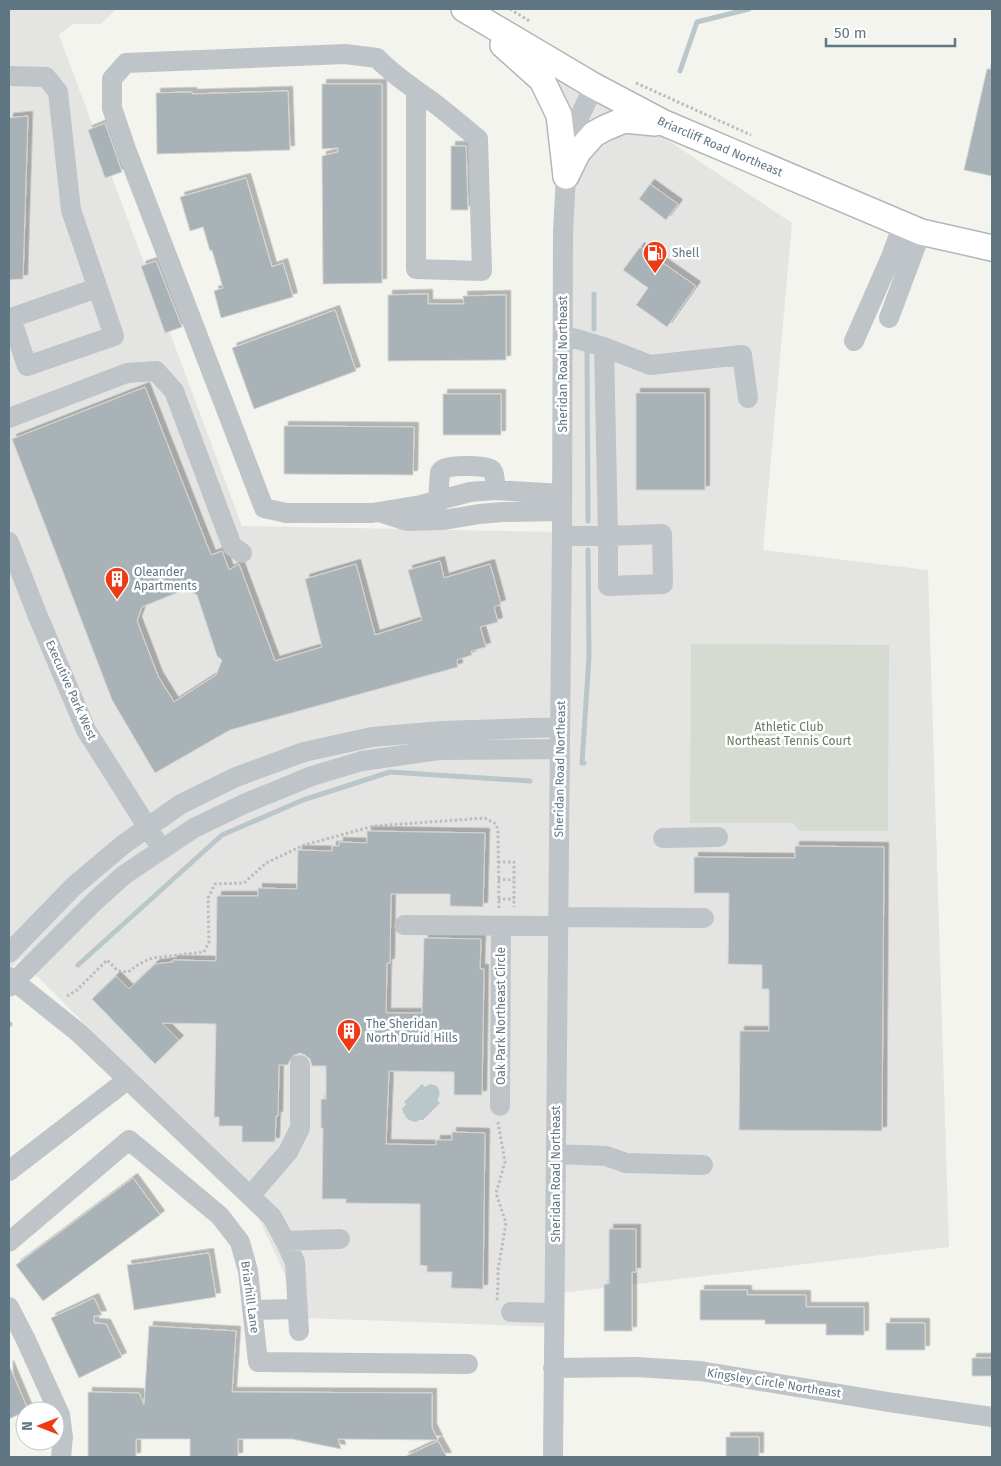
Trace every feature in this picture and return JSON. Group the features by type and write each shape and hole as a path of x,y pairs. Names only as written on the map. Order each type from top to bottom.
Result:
{"main road":[{"name":"Briarcliff Road Northeast","path":"463,9 594,86 664,123 912,228 992,248"},
{"path":"463,9 542,80 559,115 566,176"},
{"path":"566,176 578,152 594,134 605,128 624,120 664,123"}],"street":[{"path":"416,90 416,269 482,271 478,139 439,106 416,90 390,72 377,58 345,54 126,63 112,79 112,108 264,508 286,513 380,512 421,506 438,511 487,513 562,502"},
{"path":"9,76 46,77 58,92 71,210 114,336 27,366 10,318 97,288"},
{"name":"Sheridan Road Northeast","path":"552,1457 562,536 563,232 566,176 574,128 594,86"},
{"path":"888,318 912,228"},
{"path":"854,341 891,257 912,228"},
{"path":"563,334 650,364 742,355 748,398"},
{"path":"562,536 608,536 604,347"},
{"path":"9,418 127,373 156,371 174,390 232,546 242,553"},
{"path":"438,511 440,472 444,468 454,466 486,467 491,470 494,476 495,490"},
{"path":"438,511 470,492 495,490 562,502"},
{"name":"Executive Park West","path":"9,544 86,730 161,850"},
{"path":"9,953 74,886 124,844 181,804 236,777 304,752 372,737 442,731 560,726"},
{"path":"299,1331 295,1262 272,1217 79,1033 10,981 124,875 194,828 246,803 312,776 362,761 439,750 560,749"},
{"path":"663,838 718,837"},
{"path":"404,925 505,918 558,922 704,918"},
{"name":"Oak Park Northeast Circle","path":"500,1106 505,918"},
{"path":"250,1196 288,1152 300,1128 300,1065"},
{"path":"9,1170 127,1080"},
{"name":"Briarhill Lane","path":"9,1242 129,1140 220,1216 240,1242 248,1272 258,1362 468,1364"},
{"path":"556,1154 606,1156 626,1163 703,1165"},
{"path":"285,1241 340,1239"},
{"path":"504,1306 554,1313"},
{"path":"9,1307 60,1415 63,1437 61,1457"},
{"path":"252,1310 297,1309"},
{"name":"Kingsley Circle Northeast","path":"553,1368 636,1367 700,1371 992,1417"}],"path":[{"path":"510,9 532,23"},
{"path":"629,79 757,138"},
{"path":"67,996 77,990 107,960 118,972 128,972 152,958 204,952 209,942 208,898 215,884 244,883 266,863 304,845 374,826 485,818 496,824 498,830 498,899 505,918"},
{"path":"498,862 514,862 514,899 505,918"},
{"path":"498,879 514,880"},
{"path":"498,899 514,899"},
{"path":"500,1106 496,1115 505,1162 496,1193 506,1223 498,1270 498,1284 504,1306"}],"shaded area":[{"path":"9,9 116,9 101,24 73,24 59,35 242,526 560,532 559,68 792,223 763,550 928,570 949,1247 553,1294 552,1327 305,1318 242,1182 20,959 9,970"},
{"path":"422,1084 425,1087 430,1084 437,1086 440,1093 437,1100 440,1103 423,1120 410,1121 402,1109 406,1104 404,1102"}],"green space":[{"name":"Athletic Club Northeast Tennis Court","path":"691,644 889,645 888,831 800,831 793,823 690,823"}],"building":[{"path":"987,69 992,69 992,176 964,170"},
{"path":"322,84 382,84 382,283 323,284 322,156 338,152 338,148 322,149"},
{"path":"288,91 290,150 157,154 156,93 192,92 192,94"},
{"path":"28,116 23,279 9,280 9,118"},
{"path":"105,123 122,172 105,178 88,130"},
{"path":"451,146 466,146 468,210 451,210"},
{"path":"246,178 272,267 283,263 293,297 221,318 214,291 223,288 212,250 210,251 203,227 190,231 180,197"},
{"path":"650,184 678,204 666,220 639,199"},
{"path":"640,247 696,286 667,327 636,305 648,288 623,270"},
{"path":"156,261 182,327 165,333 141,266"},
{"path":"428,294 428,304 464,304 463,296 506,295 506,360 388,361 388,295"},
{"path":"335,310 356,371 254,409 232,348"},
{"name":"Oleander Apartments","path":"145,387 211,555 222,551 229,570 239,564 275,661 322,647 305,579 356,564 375,635 422,620 408,570 440,561 444,578 490,564 501,604 494,607 498,622 480,627 486,647 471,651 472,655 457,660 458,667 230,730 155,773 112,700 12,439","holes":["186,589 197,595 217,656 222,660 216,675 174,702 158,676 137,621 142,607"]},
{"path":"636,393 705,393 705,490 636,490"},
{"path":"443,394 501,394 501,435 443,435"},
{"path":"284,426 414,427 413,475 284,474"},
{"name":"The Sheridan North Druid Hills","path":"367,831 485,833 483,907 450,906 450,894 391,894 390,963 387,963 386,1013 422,1013 424,938 481,939 480,969 484,969 482,1095 454,1095 454,1072 389,1071 386,1144 436,1145 436,1140 452,1140 452,1132 485,1133 483,1289 451,1288 452,1272 427,1272 427,1266 420,1265 420,1204 346,1203 346,1199 322,1199 323,1128 321,1128 321,1099 326,1099 326,1066 312,1066 310,1059 300,1053 294,1055 288,1065 279,1065 278,1116 276,1116 275,1142 242,1142 242,1126 219,1126 219,1117 214,1117 216,1024 162,1023 179,1040 155,1064 92,999 116,976 129,989 155,964 173,962 173,960 216,961 217,896 258,896 258,888 297,889 298,850 332,851 332,846 339,846 339,842 367,843"},
{"path":"795,846 884,847 882,1131 739,1130 740,1031 769,1031 769,989 762,989 762,965 728,964 729,893 694,893 694,857 795,858"},
{"path":"133,1178 160,1215 43,1301 16,1265"},
{"path":"609,1229 636,1229 636,1272 632,1272 632,1331 604,1331 604,1284 609,1284"},
{"path":"209,1253 216,1297 134,1310 127,1265"},
{"path":"700,1290 747,1290 747,1295 806,1295 806,1307 864,1307 864,1335 826,1335 826,1324 765,1324 765,1320 700,1320"},
{"path":"94,1298 102,1315 94,1316 94,1323 106,1324 122,1357 79,1378 51,1318"},
{"path":"886,1323 925,1323 925,1350 886,1350"},
{"path":"149,1326 236,1331 232,1392 432,1393 432,1428 438,1440 338,1439 341,1449 292,1439 238,1439 238,1457 190,1457 190,1439 136,1439 136,1457 88,1457 88,1392 139,1393 144,1405"},
{"path":"972,1358 992,1358 992,1376 972,1376"},
{"path":"9,1365 24,1401 15,1401 15,1416 9,1419"},
{"path":"726,1437 759,1437 759,1457 726,1457"},
{"path":"438,1441 447,1457 404,1457"}],"waterway":[{"path":"680,71 697,22 749,9"},
{"path":"594,294 594,329"},
{"path":"587,350 588,521"},
{"path":"584,763 582,763 589,657 588,550"},
{"path":"78,965 222,835 303,800 390,772 530,781"}],"place":[{"name":"Shell","path":"655,274"},
{"name":"Oleander Apartments","path":"117,600"},
{"name":"The Sheridan North Druid Hills","path":"349,1052"}]}
